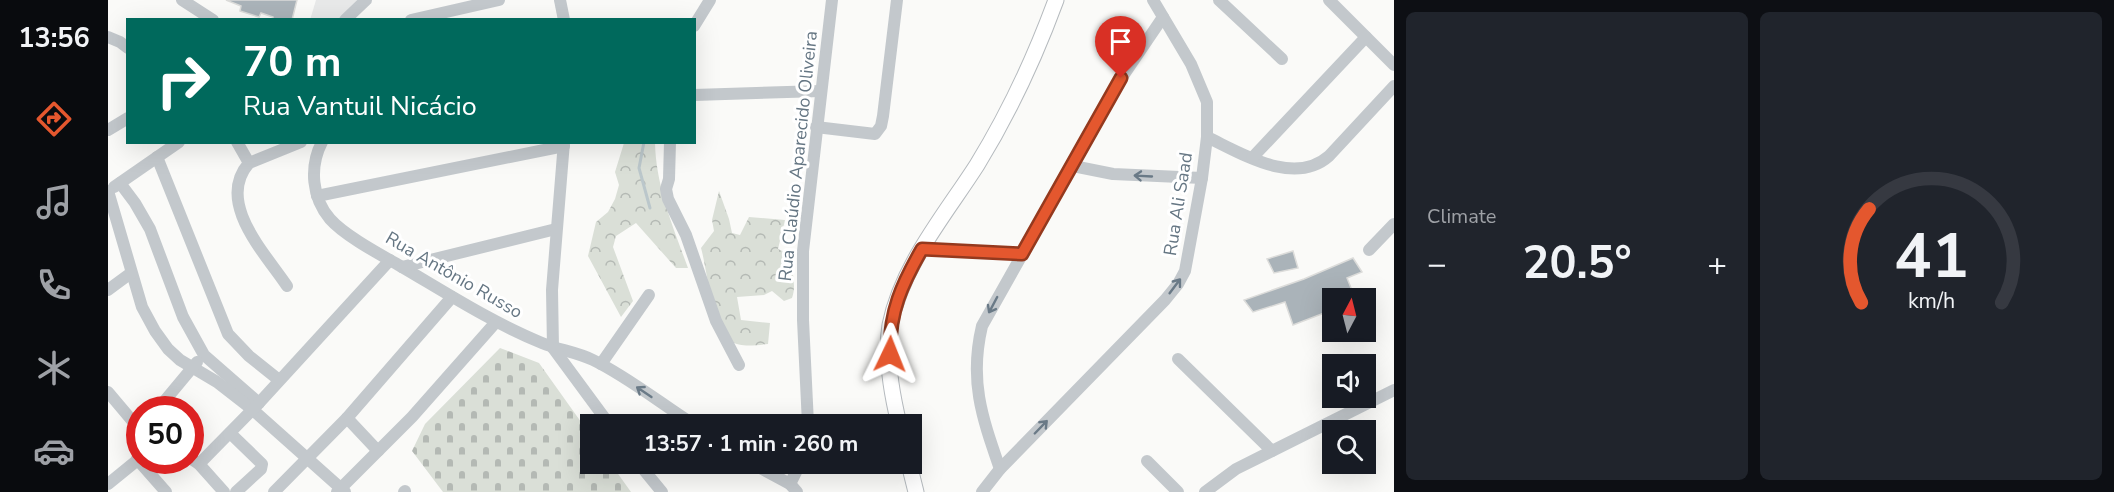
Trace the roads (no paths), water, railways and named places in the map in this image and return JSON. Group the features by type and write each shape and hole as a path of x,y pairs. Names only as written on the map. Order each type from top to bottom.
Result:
{"main road":[{"path":"897,414 890,373 890,327 899,295 922,249 977,164 1001,121 1029,65 1056,0"},
{"path":"912,474 916,492"}],"street":[{"path":"182,0 207,18"},
{"path":"347,18 366,0"},
{"path":"420,18 499,0"},
{"path":"560,0 564,18"},
{"name":"Rua Claúdio Aparecido Oliveira","path":"808,414 802,279 804,240 832,0"},
{"path":"816,127 875,134 879,131 883,116 897,0"},
{"name":"Rua Ali Saad","path":"982,492 1000,469 1165,300 1178,284 1187,264 1202,178 1208,114 1205,96 1191,64 1153,0"},
{"path":"1219,0 1282,59"},
{"path":"1329,0 1394,65"},
{"path":"696,26 708,5"},
{"path":"1000,469 984,423 977,387 976,349 982,326 1121,78 1162,18"},
{"path":"108,38 126,46"},
{"path":"1252,158 1366,38"},
{"path":"1207,137 1252,158 1287,168 1312,166 1323,162 1394,86"},
{"path":"696,95 821,91"},
{"path":"108,130 126,119"},
{"path":"176,144 108,191 131,273 142,307 168,349 256,407"},
{"path":"238,144 249,163"},
{"path":"287,286 254,238 239,208 236,185 249,163 296,144"},
{"name":"Rua Antônio Russo","path":"321,144 315,159 313,178 317,196 330,219 390,260 452,297 496,322 554,348 602,414"},
{"path":"317,196 564,144 552,290 554,348 583,355 602,364 678,414"},
{"path":"670,144 669,179 666,189 668,199 686,235 716,321 739,365"},
{"path":"157,157 228,334 249,356 279,380"},
{"path":"1073,166 1120,175 1202,178"},
{"path":"120,183 150,229 183,317 204,355 341,491 412,417 496,322"},
{"path":"1369,250 1394,224"},
{"path":"402,267 556,230"},
{"path":"922,249 1022,254"},
{"path":"204,454 256,407 390,260"},
{"path":"108,290 131,273"},
{"path":"602,364 649,295"},
{"path":"274,492 347,418 452,297"},
{"path":"168,396 191,366 204,355"},
{"path":"1178,359 1272,450"},
{"path":"1204,492 1236,469 1394,390"},
{"path":"108,392 126,413"},
{"path":"347,418 378,451"},
{"path":"230,432 262,464 261,469 236,492"},
{"path":"1147,461 1178,492"},
{"path":"108,484 126,469"},
{"path":"204,471 224,492"},
{"path":"151,474 166,492"},
{"path":"647,474 662,492"},
{"path":"770,474 793,488"}],"waterway":[{"path":"644,144 639,168 650,208"}]}
